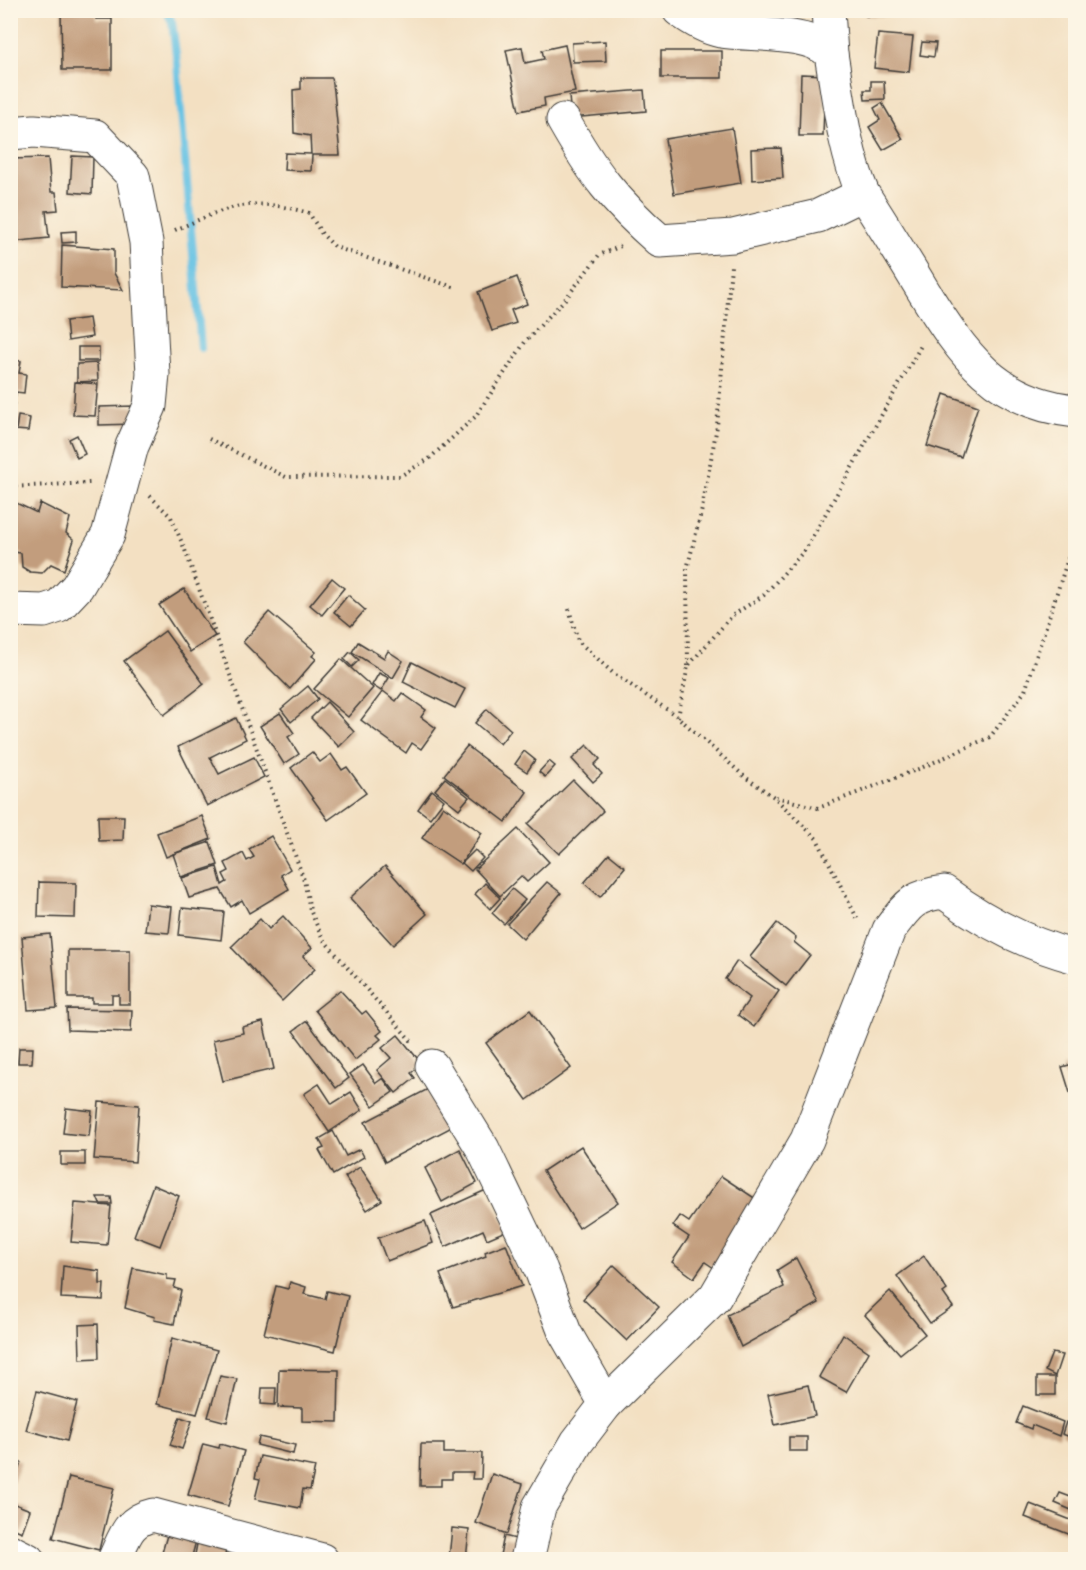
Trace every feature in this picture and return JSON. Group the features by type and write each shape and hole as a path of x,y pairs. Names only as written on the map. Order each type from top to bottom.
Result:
{"street":[{"path":"679,10 718,30 802,39 824,45 831,54"},
{"path":"828,10 831,54 845,134 854,172 863,194 957,344 994,382 1022,399 1076,411"},
{"path":"563,120 590,168 603,185 624,210 660,241 733,236 818,216 863,194"},
{"path":"10,133 34,131 95,136 133,176 146,242 153,374 150,406 132,446 108,535 77,587 58,606 44,611 10,610"},
{"path":"527,1560 539,1507 577,1442 606,1404 715,1297 807,1140 889,930 910,902 922,895 944,892 972,914 1039,947 1076,957"},
{"path":"432,1066 483,1149 541,1270 565,1333 606,1404"},
{"path":"114,1560 128,1529 137,1519 153,1515 322,1560"},
{"path":"10,1551 28,1560"}],"path":[{"path":"146,242 218,212 249,203 276,204 309,213 322,234 335,247 456,288"},
{"path":"678,717 688,666 687,569 702,509 717,426 733,236"},
{"path":"208,439 286,477 400,476 429,459 475,417 525,342 567,297 599,255 623,244 660,241"},
{"path":"688,666 733,615 764,595 805,550 939,315"},
{"path":"10,487 75,482 122,485 149,495 171,517 304,880 309,910 323,939 393,1017 432,1066"},
{"path":"774,797 818,808 921,768 990,737 1025,691 1076,534"},
{"path":"569,609 578,641 613,673 678,717 745,777 774,797 817,839 877,961"}],"building":[{"path":"61,10 96,10 96,19 112,19 112,70 62,70"},
{"path":"866,10 916,10 916,16 866,16"},
{"path":"878,34 913,37 909,72 874,68"},
{"path":"605,41 606,61 573,62 572,43"},
{"path":"922,42 936,43 934,57 920,55"},
{"path":"565,45 575,92 544,98 545,106 519,111 506,50 522,47 525,63 544,59 542,50"},
{"path":"661,51 722,51 722,78 661,78"},
{"path":"801,74 825,75 823,136 799,136"},
{"path":"301,78 332,78 340,155 312,155 311,171 284,170 285,153 311,154 310,136 294,133 293,90 301,89"},
{"path":"871,81 884,81 885,99 865,100 864,90 871,90"},
{"path":"644,90 646,111 571,118 569,96"},
{"path":"882,103 903,139 883,150 869,127 880,120 874,108"},
{"path":"732,128 741,183 674,194 665,139"},
{"path":"781,148 783,178 752,180 751,149"},
{"path":"72,156 93,157 92,194 70,192"},
{"path":"48,158 51,192 56,192 58,210 46,211 49,238 10,242 10,159"},
{"path":"76,231 76,242 62,243 61,232"},
{"path":"62,245 114,249 114,273 123,290 61,287"},
{"path":"517,277 527,304 511,310 516,323 492,331 478,292"},
{"path":"89,318 92,337 68,341 66,321"},
{"path":"78,347 99,347 99,361 78,361"},
{"path":"10,360 21,361 19,373 26,374 24,393 16,392 12,424"},
{"path":"97,363 98,381 77,382 77,364"},
{"path":"75,382 98,384 95,416 73,415"},
{"path":"944,394 978,406 961,457 927,446"},
{"path":"134,406 135,424 99,425 99,407"},
{"path":"18,416 30,418 28,431 16,430"},
{"path":"77,435 85,454 77,458 69,439"},
{"path":"14,502 37,513 40,503 70,518 66,533 74,540 64,570 51,564 42,573 30,572 22,567 21,553 13,552 10,558 10,512"},
{"path":"332,578 344,588 322,615 310,605"},
{"path":"184,589 215,636 190,652 159,605"},
{"path":"348,595 365,610 351,626 334,612"},
{"path":"269,612 316,652 312,656 316,659 290,689 243,642"},
{"path":"165,631 204,684 164,715 124,661"},
{"path":"358,642 384,658 388,651 403,661 393,678 352,652"},
{"path":"350,652 359,660 352,667 344,659"},
{"path":"341,659 373,688 348,717 314,689"},
{"path":"412,662 465,689 455,708 403,682"},
{"path":"379,673 389,678 381,691 372,685"},
{"path":"308,686 318,699 291,722 281,709"},
{"path":"383,691 396,701 402,693 426,710 421,717 436,728 421,749 412,743 406,753 361,720"},
{"path":"327,702 354,732 339,747 311,718"},
{"path":"487,709 511,730 500,744 475,723"},
{"path":"280,713 294,733 288,737 299,754 284,764 260,726"},
{"path":"236,718 246,739 210,757 219,774 254,757 264,777 207,806 178,747"},
{"path":"587,745 600,759 594,765 602,774 593,782 572,759"},
{"path":"467,746 527,792 506,822 444,775"},
{"path":"524,751 535,760 527,772 515,764"},
{"path":"312,752 320,762 331,754 342,770 347,767 366,793 328,820 291,768"},
{"path":"549,761 555,766 545,777 539,772"},
{"path":"445,778 469,797 459,809 435,790"},
{"path":"573,780 603,811 559,854 528,824"},
{"path":"432,790 444,800 430,818 418,809"},
{"path":"443,806 482,833 461,864 422,838"},
{"path":"98,816 124,816 123,840 99,841"},
{"path":"202,816 211,839 166,857 157,833"},
{"path":"518,829 549,862 527,882 521,876 500,896 475,869"},
{"path":"271,836 290,869 281,875 289,889 249,913 242,900 231,907 220,889 189,898 182,878 217,867 222,885 227,882 223,874 229,871 225,863 243,853 247,861 254,857 249,849"},
{"path":"210,842 218,865 181,877 173,854"},
{"path":"475,850 483,858 471,871 462,863"},
{"path":"609,854 625,867 600,897 584,883"},
{"path":"385,866 427,914 393,945 350,898"},
{"path":"39,882 76,883 75,918 38,917"},
{"path":"547,882 561,893 523,939 507,924"},
{"path":"485,883 500,898 490,909 475,894"},
{"path":"512,889 525,900 504,924 492,913"},
{"path":"148,904 172,907 169,933 145,931"},
{"path":"182,908 224,912 221,940 179,935"},
{"path":"283,916 312,948 303,956 315,969 282,1001 231,947 260,919 269,929"},
{"path":"777,923 796,938 794,942 810,955 786,986 750,957"},
{"path":"50,934 57,1008 28,1010 22,937"},
{"path":"68,950 130,950 130,1004 119,1004 119,995 112,995 112,1003 92,1003 92,998 68,998"},
{"path":"737,961 779,991 754,1027 738,1015 750,998 725,979"},
{"path":"340,990 362,1014 366,1011 382,1031 377,1035 381,1039 355,1060 315,1010"},
{"path":"67,1009 132,1010 131,1032 68,1030"},
{"path":"530,1010 571,1068 527,1100 486,1043"},
{"path":"307,1021 349,1078 336,1088 293,1031"},
{"path":"263,1022 274,1069 223,1081 213,1040 243,1033 242,1027"},
{"path":"398,1035 422,1064 411,1073 415,1078 396,1093 377,1070 391,1058 382,1048"},
{"path":"19,1048 33,1048 32,1063 18,1063"},
{"path":"1076,1063 1076,1094 1071,1096 1062,1067"},
{"path":"363,1065 376,1083 383,1078 393,1092 373,1106 350,1074"},
{"path":"319,1084 332,1104 351,1092 362,1110 329,1132 304,1094"},
{"path":"430,1088 450,1128 385,1162 365,1122"},
{"path":"99,1102 139,1105 135,1162 94,1159"},
{"path":"66,1108 92,1111 89,1136 63,1133"},
{"path":"333,1131 346,1156 360,1149 364,1157 333,1175 319,1150 324,1148 319,1139"},
{"path":"581,1146 618,1202 579,1228 543,1171"},
{"path":"460,1149 477,1183 442,1202 425,1168"},
{"path":"61,1152 85,1152 85,1165 61,1165"},
{"path":"360,1167 382,1200 367,1210 345,1177"},
{"path":"721,1176 759,1201 717,1270 705,1262 694,1278 672,1262 689,1237 673,1226 680,1216 689,1222"},
{"path":"153,1185 179,1196 160,1246 134,1236"},
{"path":"486,1190 508,1230 487,1239 483,1230 445,1247 431,1215"},
{"path":"97,1197 111,1197 112,1204 100,1204"},
{"path":"75,1203 111,1206 107,1245 71,1242"},
{"path":"425,1221 433,1243 387,1261 378,1238"},
{"path":"506,1244 522,1286 453,1307 440,1274 486,1256 485,1252"},
{"path":"924,1256 947,1290 943,1293 953,1307 930,1323 897,1276"},
{"path":"796,1258 819,1303 741,1347 727,1315 784,1287 777,1270"},
{"path":"614,1265 659,1307 627,1341 583,1299"},
{"path":"63,1266 100,1271 100,1284 104,1284 103,1300 61,1298"},
{"path":"133,1268 167,1275 167,1279 176,1280 174,1288 181,1290 174,1324 154,1320 155,1317 125,1308"},
{"path":"290,1282 306,1287 304,1294 325,1299 327,1291 348,1296 335,1351 264,1334 276,1286 288,1289"},
{"path":"890,1291 925,1334 900,1354 865,1315"},
{"path":"98,1324 99,1358 80,1359 79,1325"},
{"path":"843,1334 869,1352 846,1392 819,1377"},
{"path":"172,1338 217,1350 197,1414 157,1404"},
{"path":"1052,1353 1062,1355 1055,1376 1045,1371"},
{"path":"279,1369 339,1370 338,1422 302,1421 302,1408 278,1407"},
{"path":"220,1376 237,1379 227,1422 208,1417"},
{"path":"1037,1377 1055,1377 1055,1395 1037,1395"},
{"path":"808,1385 815,1416 775,1425 768,1394"},
{"path":"262,1388 276,1388 275,1405 261,1404"},
{"path":"37,1391 77,1402 67,1441 26,1430"},
{"path":"1023,1406 1063,1422 1059,1436 1032,1425 1031,1429 1016,1423"},
{"path":"180,1417 192,1421 182,1449 170,1445"},
{"path":"1066,1422 1076,1426 1076,1439 1062,1434"},
{"path":"259,1437 295,1445 293,1454 257,1445"},
{"path":"789,1437 807,1437 807,1451 789,1451"},
{"path":"203,1444 219,1448 220,1444 244,1451 228,1506 188,1495"},
{"path":"421,1444 444,1444 444,1453 482,1453 481,1479 472,1479 473,1472 452,1472 452,1479 441,1479 441,1486 420,1486"},
{"path":"260,1456 315,1467 310,1490 303,1489 300,1508 255,1499 260,1479 255,1478"},
{"path":"10,1457 21,1462 11,1488 10,1488"},
{"path":"492,1474 523,1484 507,1534 476,1523"},
{"path":"69,1477 114,1488 99,1550 53,1538"},
{"path":"1060,1493 1076,1499 1076,1512 1055,1503"},
{"path":"10,1502 30,1510 22,1532 10,1527"},
{"path":"1030,1504 1076,1522 1071,1535 1025,1517"},
{"path":"169,1528 197,1537 191,1560 160,1560"},
{"path":"452,1528 469,1530 466,1560 449,1558"},
{"path":"504,1536 524,1541 519,1560 499,1560"},
{"path":"198,1539 227,1545 224,1560 194,1560"}],"waterway":[{"path":"166,10 172,22 177,63 201,348"}]}
